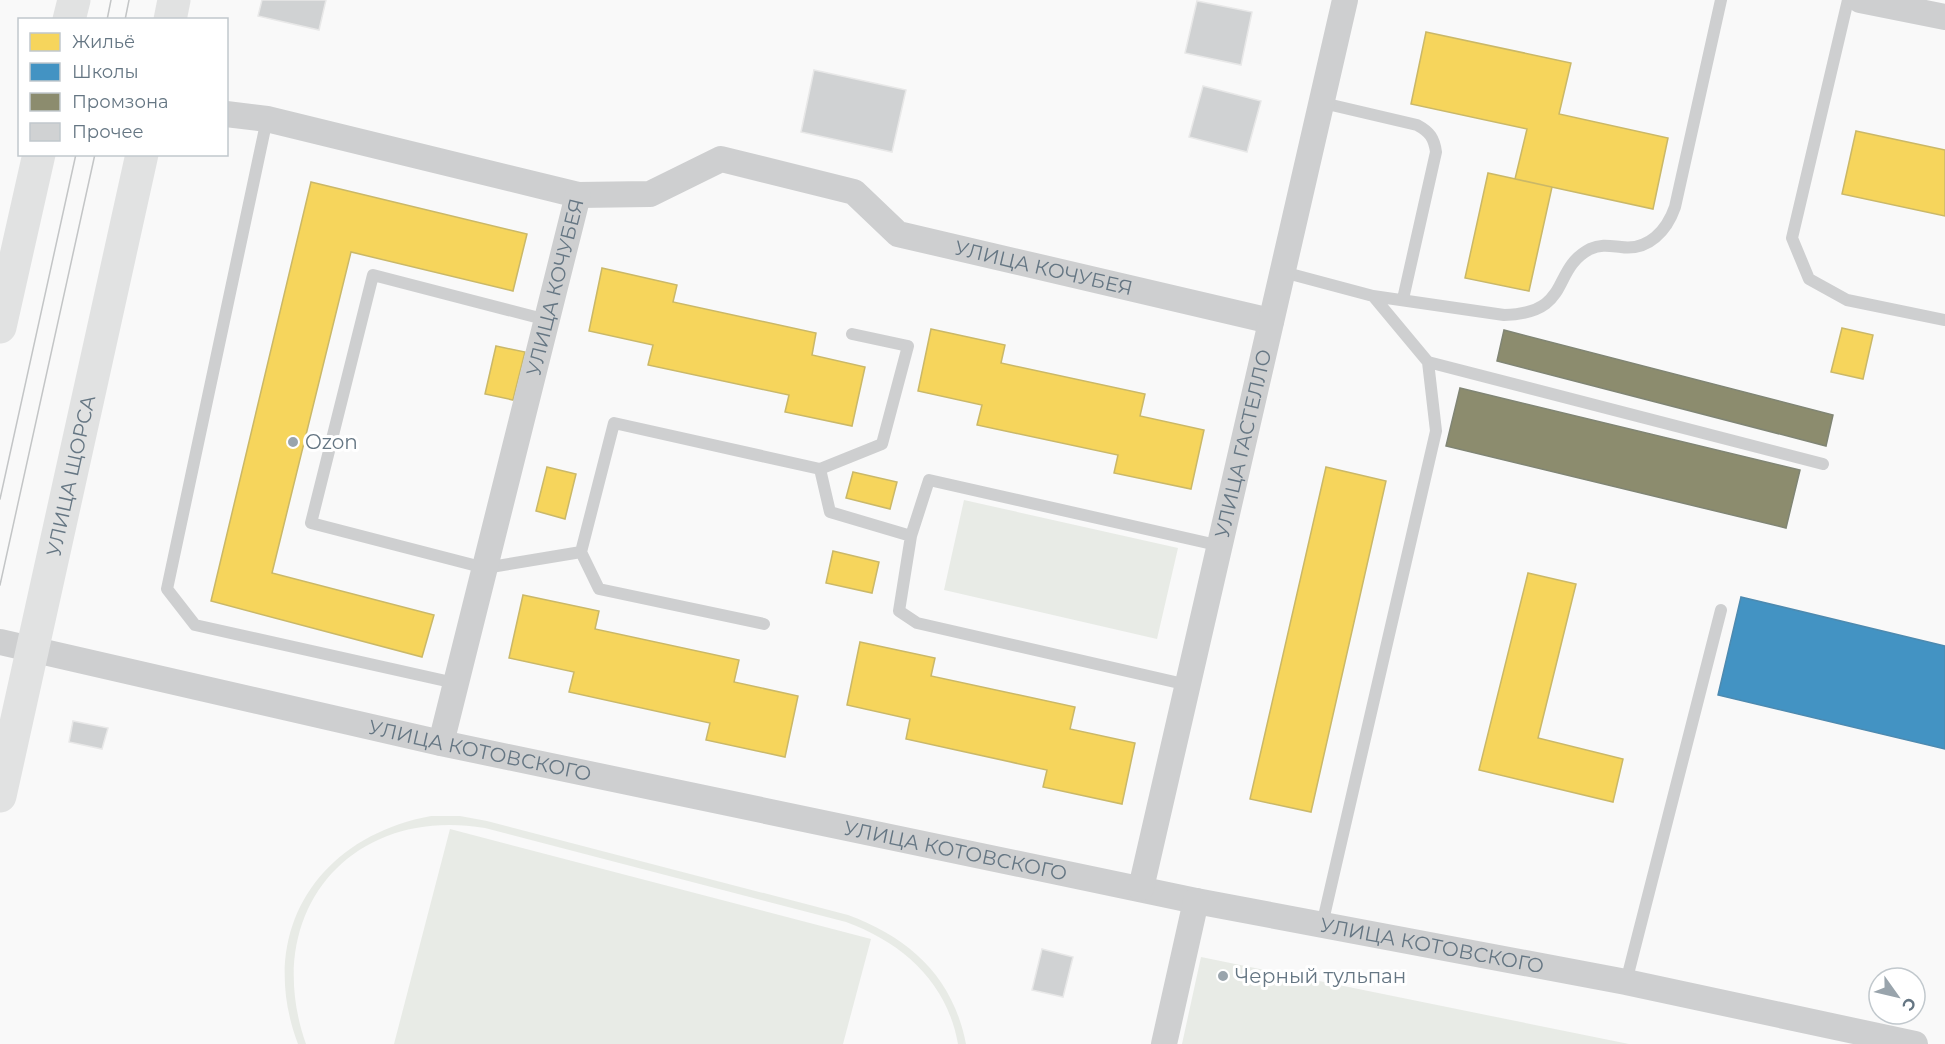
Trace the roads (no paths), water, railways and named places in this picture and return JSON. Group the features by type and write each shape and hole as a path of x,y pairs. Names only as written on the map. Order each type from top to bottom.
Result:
{"main road":[{"path":"70,18 74,0"},
{"path":"170,18 174,0"},
{"path":"0,327 39,156"},
{"name":"УЛИЦА ЩОРСА","path":"0,796 142,156"}],"street":[{"name":"УЛИЦА ГАСТЕЛЛО","path":"1141,888 1345,0"},
{"path":"1860,0 1945,17"},
{"path":"228,114 267,119 578,195"},
{"name":"УЛИЦА КОЧУБЕЯ","path":"441,743 454,683 578,195 650,194 721,159 854,192 898,234 1271,321"},
{"name":"УЛИЦА КОТОВСКОГО","path":"0,642 441,743 1196,901 1626,982 1915,1044"},
{"path":"1164,1044 1196,901"}],"lane":[{"path":"1283,272 1373,296 1403,298 1504,315 1532,312 1555,297 1569,270 1586,252 1599,246 1638,246 1662,232 1675,207 1722,0"},
{"path":"1848,0 1792,238 1809,279 1847,300 1945,320"},
{"path":"1323,103 1417,125 1426,130 1435,142 1436,152 1403,298"},
{"path":"267,119 167,590 195,625 454,683"},
{"path":"547,320 374,275 311,523 485,568 581,552"},
{"path":"1322,925 1436,430 1428,362 1373,296"},
{"path":"764,624 599,589 581,552 614,423 820,469 882,444 908,346 852,334"},
{"path":"1428,362 1823,464"},
{"path":"820,469 830,512 911,536"},
{"path":"1188,685 917,622 899,611 911,536 929,480 1221,546"},
{"path":"1626,982 1722,610"}],"tram line":[{"path":"107,18 111,0"},
{"path":"125,18 129,0"},
{"path":"0,499 76,156"},
{"path":"0,585 95,156"}],"place":[{"name":"Ozon","path":"293,442"},
{"name":"Черный тульпан","path":"1223,976"}]}
